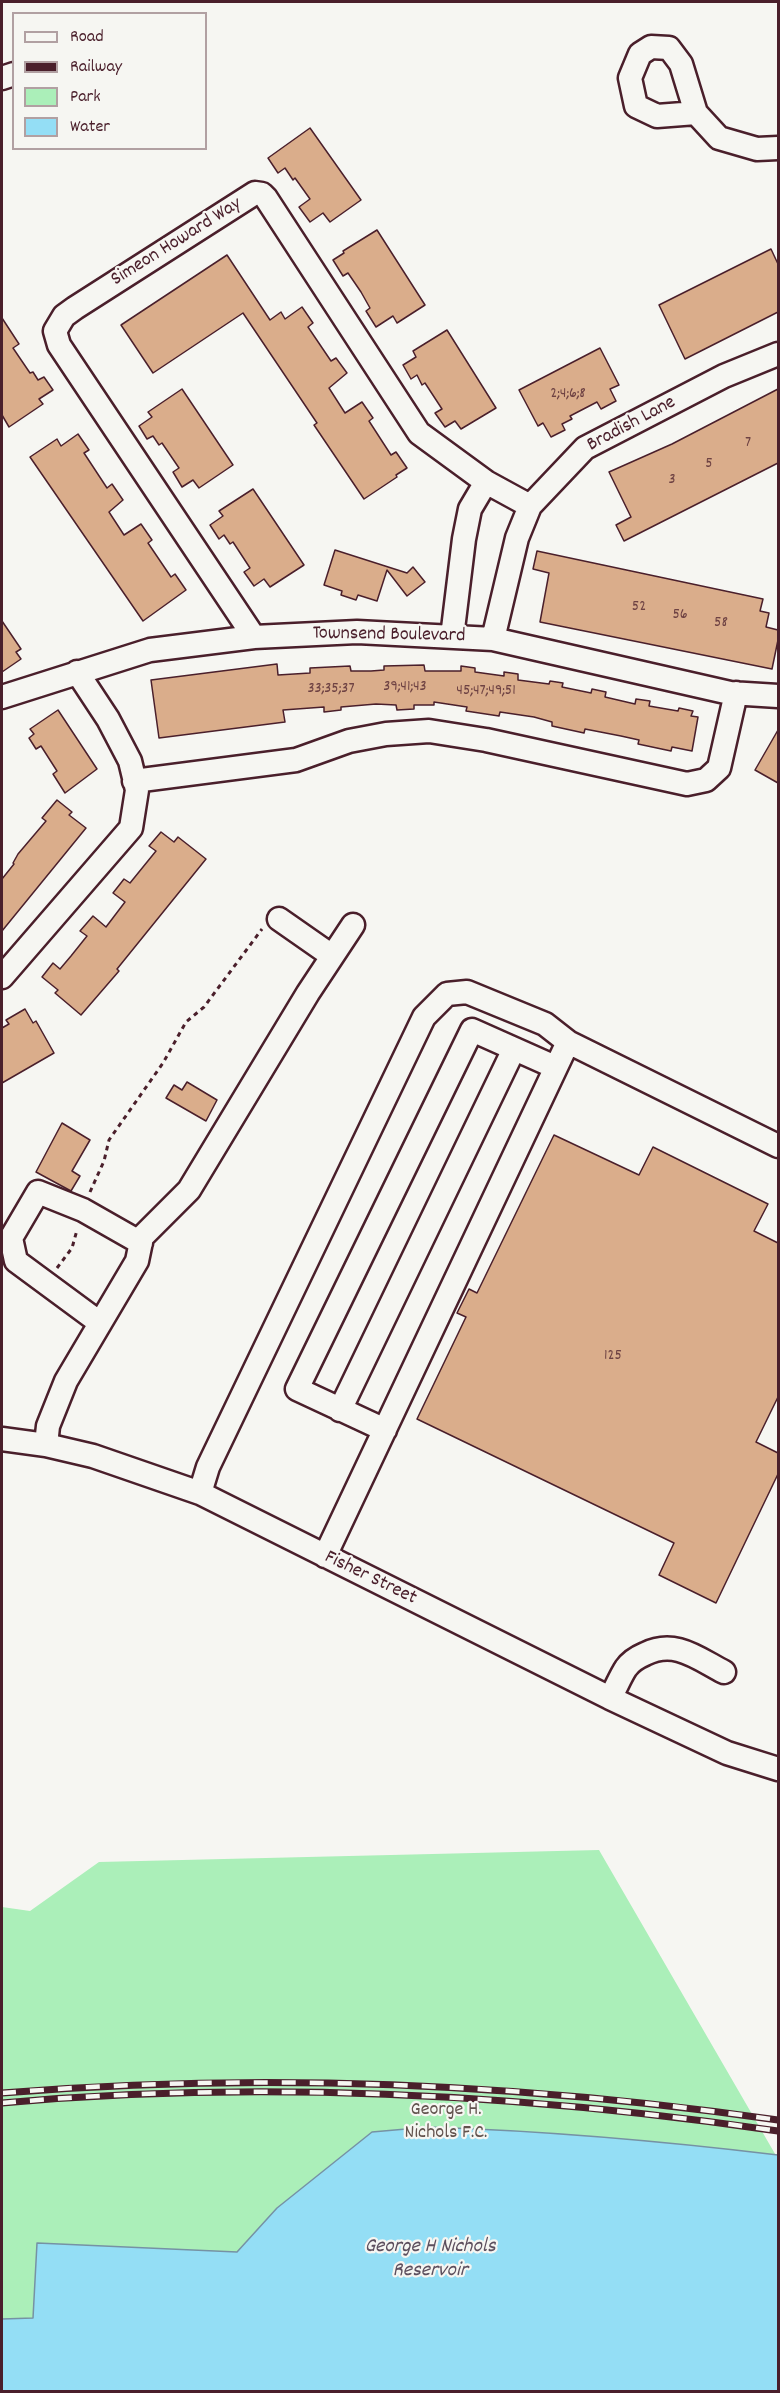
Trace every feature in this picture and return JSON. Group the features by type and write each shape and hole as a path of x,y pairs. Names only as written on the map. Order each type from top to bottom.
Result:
{"street":[{"path":"696,113 719,138 757,149 778,148"},
{"name":"Simeon Howard Way","path":"254,637 58,345 55,332 63,316 255,193 262,194 420,433 486,482 530,507"},
{"name":"Bradish Lane","path":"493,639 517,538 530,507 585,448 724,376 778,354"},
{"path":"452,637 470,509 486,482"},
{"name":"Townsend Boulevard","path":"2,697 150,650 254,637 357,632 493,639 736,693 778,696"},
{"path":"2,977 131,828 137,790 130,761 108,719 77,672"},
{"path":"135,781 296,760 349,741 386,734 429,731 486,740 687,784 706,780 719,768 736,693"},
{"path":"279,919 332,956"},
{"path":"46,1445 48,1426 66,1381 137,1261 142,1237 189,1190 353,925"},
{"path":"200,1493 208,1467 424,1017 447,994 467,993 545,1024 568,1042 778,1146"},
{"path":"385,1430 297,1389 472,1029 555,1067"},
{"path":"325,1556 568,1042"},
{"path":"340,1410 514,1049"},
{"path":"100,1323 16,1261 11,1238 38,1192 83,1210 141,1243"},
{"name":"Fisher Street","path":"2,1439 46,1445 93,1456 200,1493 610,1698 727,1753 778,1769"},
{"path":"610,1698 627,1666 637,1657 654,1649 672,1647 724,1672"}],"path":[{"path":"53,1274 72,1248 83,1210 104,1161 109,1140 163,1063 186,1022 204,1007 261,930 279,919"}],"green space":[{"name":"George H. Nichols F.C.","path":"599,1850 778,2159 778,2391 2,2391 2,1907 30,1911 99,1862"}],"water":[{"name":"George H Nichols Reservoir","path":"429,2127 604,2137 778,2155 778,2391 2,2391 2,2319 33,2318 37,2243 237,2252 277,2208 372,2132"}],"building":[{"path":"310,128 361,200 330,222 323,213 310,222 299,207 310,199 285,168 278,173 268,158"},
{"path":"377,230 425,305 397,323 393,316 376,327 366,311 370,308 361,292 348,273 343,276 333,260 344,253 343,251"},
{"path":"771,249 778,264 778,312 685,359 659,305"},
{"path":"227,255 270,320 281,312 285,319 302,307 313,323 308,327 331,361 336,358 347,373 329,388 345,413 362,402 373,418 369,421 391,455 396,452 407,468 364,499 314,425 317,423 243,313 153,373 121,325"},
{"path":"2,318 19,344 13,348 30,373 33,372 38,380 44,377 53,390 39,399 43,404 9,427 2,415"},
{"path":"447,330 496,408 461,429 455,421 445,427 435,413 442,409 425,383 422,385 417,375 411,379 403,365 416,357 413,351"},
{"path":"600,348 619,385 610,389 616,401 601,409 597,402 570,416 572,419 562,424 565,430 551,437 543,423 538,426 519,390"},
{"path":"182,389 233,465 199,488 193,480 182,487 173,472 179,468 162,443 159,445 153,436 147,439 139,426 152,417 148,412"},
{"path":"778,389 778,463 624,541 616,525 631,517 609,472 672,444"},
{"path":"78,434 89,450 84,453 107,488 112,484 123,500 109,512 124,535 141,524 152,540 148,543 171,577 175,574 186,590 143,621 30,457 57,439 61,446"},
{"path":"253,489 304,565 270,587 264,579 254,586 244,572 250,568 233,542 230,544 224,535 219,539 210,525 223,516 219,511"},
{"path":"335,550 407,573 413,567 425,582 407,596 387,570 377,601 358,595 356,600 341,595 342,591 324,585"},
{"path":"537,551 763,599 760,611 769,613 766,627 778,630 772,669 540,622 549,573 533,569"},
{"path":"2,621 21,649 16,652 21,659 2,672"},
{"path":"277,664 278,675 310,673 310,668 350,666 351,671 384,670 384,666 424,665 425,671 461,671 461,666 475,668 475,672 504,676 504,672 518,674 518,680 549,684 550,681 563,683 562,687 591,693 592,689 606,692 605,697 635,704 636,699 650,701 649,706 693,711 691,716 698,717 692,751 672,747 671,751 638,744 639,740 585,729 584,733 552,726 552,722 534,717 500,712 499,716 466,711 467,707 434,702 434,705 414,705 414,709 397,710 396,705 376,704 341,707 341,710 324,712 324,707 283,710 285,722 159,738 151,680"},
{"path":"58,710 97,769 65,793 53,774 57,771 41,746 36,749 29,738 34,734 30,729"},
{"path":"778,730 778,783 755,770"},
{"path":"57,800 72,812 69,815 86,828 2,931 2,879 14,864 18,854 46,821 42,818"},
{"path":"161,832 174,842 178,837 206,859 117,969 119,971 81,1015 55,993 58,990 42,977 53,963 60,969 71,956 87,936 80,931 93,916 106,927 125,902 113,893 124,879 130,883 156,851 149,846"},
{"path":"25,1009 33,1023 36,1021 54,1053 2,1083 2,1028 9,1024 6,1020"},
{"path":"187,1082 217,1100 206,1121 166,1098 174,1085 182,1090"},
{"path":"62,1123 90,1140 72,1171 80,1176 71,1191 36,1172"},
{"path":"554,1135 639,1175 653,1147 768,1204 754,1231 778,1243 778,1397 756,1442 778,1453 778,1474 716,1603 659,1575 674,1543 417,1419 466,1317 457,1313 469,1289 477,1293"}],"railway":[{"path":"2,2093 196,2083 390,2085 585,2097 778,2120"},
{"path":"2,2103 196,2092 391,2094 585,2108 778,2131"}]}
